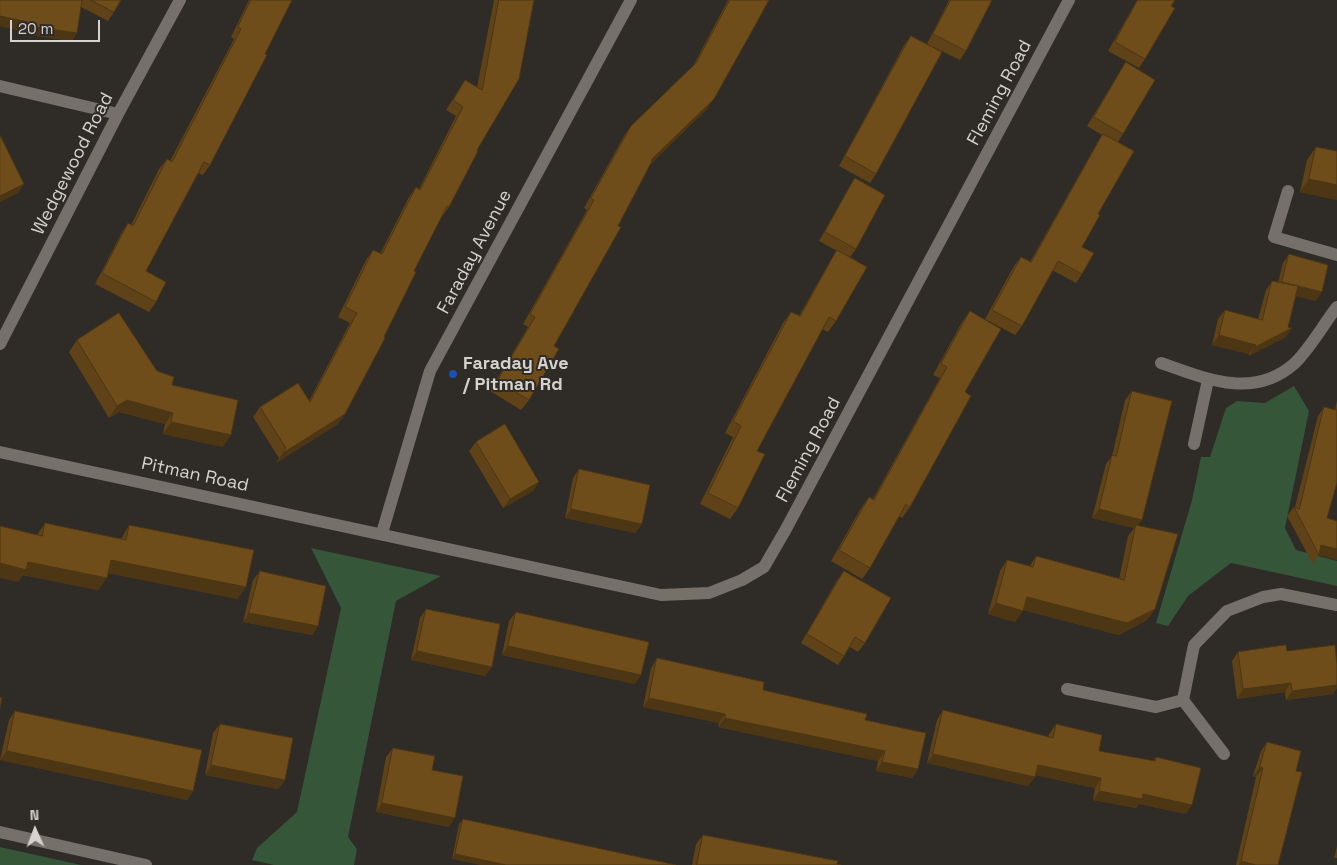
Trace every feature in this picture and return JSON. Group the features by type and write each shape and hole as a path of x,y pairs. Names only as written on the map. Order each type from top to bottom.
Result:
{"street":[{"name":"Wedgewood Road","path":"0,344 118,114 180,0"},
{"name":"Faraday Avenue","path":"382,534 430,371 631,0"},
{"name":"Fleming Road","path":"382,534 661,595 709,593 742,580 764,567 1069,0"},
{"path":"0,86 118,114"},
{"path":"1288,191 1274,237 1337,255"},
{"path":"1161,363 1208,380 1242,384 1264,383 1294,363 1337,307"},
{"path":"1194,444 1208,380"},
{"name":"Pitman Road","path":"0,452 382,534"},
{"path":"1224,754 1183,700 1194,645 1227,611 1263,597 1281,594 1337,605"},
{"path":"1067,689 1156,707 1183,700"},
{"path":"0,832 146,865"}],"green space":[{"path":"1294,386 1309,411 1285,528 1296,550 1337,561 1337,586 1231,563 1188,596 1168,626 1156,623 1192,500 1201,457 1210,457 1226,408 1237,401 1265,403"},
{"path":"311,548 441,576 396,601 348,837 357,849 354,865 274,865 252,860 257,848 297,812 341,608"},
{"path":"0,847 81,865 0,865"}],"building":[{"path":"0,0 82,0 77,33 28,26 28,22 0,16"},
{"path":"91,0 121,0 114,12"},
{"path":"251,0 292,0 265,54 267,55 210,165 204,162 146,271 166,282 156,302 102,273 128,223 133,226 167,159 172,162 241,29 238,27"},
{"path":"499,0 534,0 519,79 477,150 449,207 447,206 414,271 416,272 385,338 345,414 283,453 286,448 260,407 298,383 310,402 357,313 345,307 373,250 382,254 416,187 420,190 463,107 453,100 465,80 482,90"},
{"path":"730,0 769,0 714,99 651,160 618,226 621,227 554,346 559,349 529,400 497,381 535,317 530,314 594,200 591,198 631,126 696,63"},
{"path":"951,0 992,0 966,51 933,34"},
{"path":"1138,0 1175,0 1171,6 1175,8 1145,59 1115,42"},
{"path":"911,36 942,52 876,174 845,156"},
{"path":"1126,62 1155,80 1123,134 1094,117"},
{"path":"1103,134 1134,151 1098,214 1100,215 1082,247 1094,253 1082,274 1058,261 1022,326 992,310 1021,257 1031,262"},
{"path":"0,135 24,184 0,196"},
{"path":"1316,147 1337,151 1337,185 1309,179"},
{"path":"855,178 885,195 856,249 825,232"},
{"path":"837,250 867,267 836,321 829,317 757,451 765,454 738,508 708,493 741,426 733,421 791,312 800,316"},
{"path":"1289,254 1328,265 1322,292 1282,282"},
{"path":"1272,281 1298,286 1288,327 1292,328 1255,347 1256,345 1219,335 1225,310 1262,320"},
{"path":"970,311 1001,329 965,392 971,396 910,507 906,504 870,568 839,550 869,497 874,500 947,367 941,364"},
{"path":"119,313 157,371 174,377 172,385 238,400 231,435 171,422 173,413 127,400 117,406 77,340"},
{"path":"1132,391 1172,401 1142,520 1099,509 1112,455 1116,456"},
{"path":"1324,407 1337,410 1337,483 1327,518 1337,521 1337,549 1321,545 1319,555 1294,507 1299,509"},
{"path":"505,424 539,482 510,499 476,442"},
{"path":"579,469 650,485 642,524 571,509"},
{"path":"45,523 126,540 129,525 254,550 246,587 111,560 107,578 28,562 26,570 0,563 0,526 42,536"},
{"path":"1136,525 1178,534 1155,609 1127,623 1027,597 1023,611 996,603 1007,560 1033,567 1036,556 1124,580"},
{"path":"260,571 326,586 318,626 249,613"},
{"path":"844,571 891,598 865,643 855,637 844,656 807,634"},
{"path":"426,609 500,624 492,667 417,651"},
{"path":"516,612 649,642 641,675 508,646"},
{"path":"1286,645 1287,651 1335,645 1337,685 1292,691 1291,683 1243,689 1238,652"},
{"path":"657,658 764,682 763,690 867,714 865,720 926,733 918,769 882,762 885,751 725,718 725,714 649,698"},
{"path":"943,710 1053,738 1056,724 1102,735 1099,751 1155,761 1156,757 1201,768 1192,805 1143,794 1142,799 1099,791 1101,778 1038,765 1035,777 933,754"},
{"path":"15,711 202,750 193,791 7,751"},
{"path":"220,724 293,738 285,780 211,765"},
{"path":"1267,742 1301,751 1296,771 1302,772 1278,865 1256,865 1241,861 1263,768 1260,767"},
{"path":"393,748 435,756 432,770 463,776 455,818 382,803"},
{"path":"463,819 676,865 506,865 455,854"},
{"path":"703,835 838,861 837,864 841,865 697,865"}],"place":[{"name":"Faraday Ave / Pitman Rd","path":"453,374"}]}
